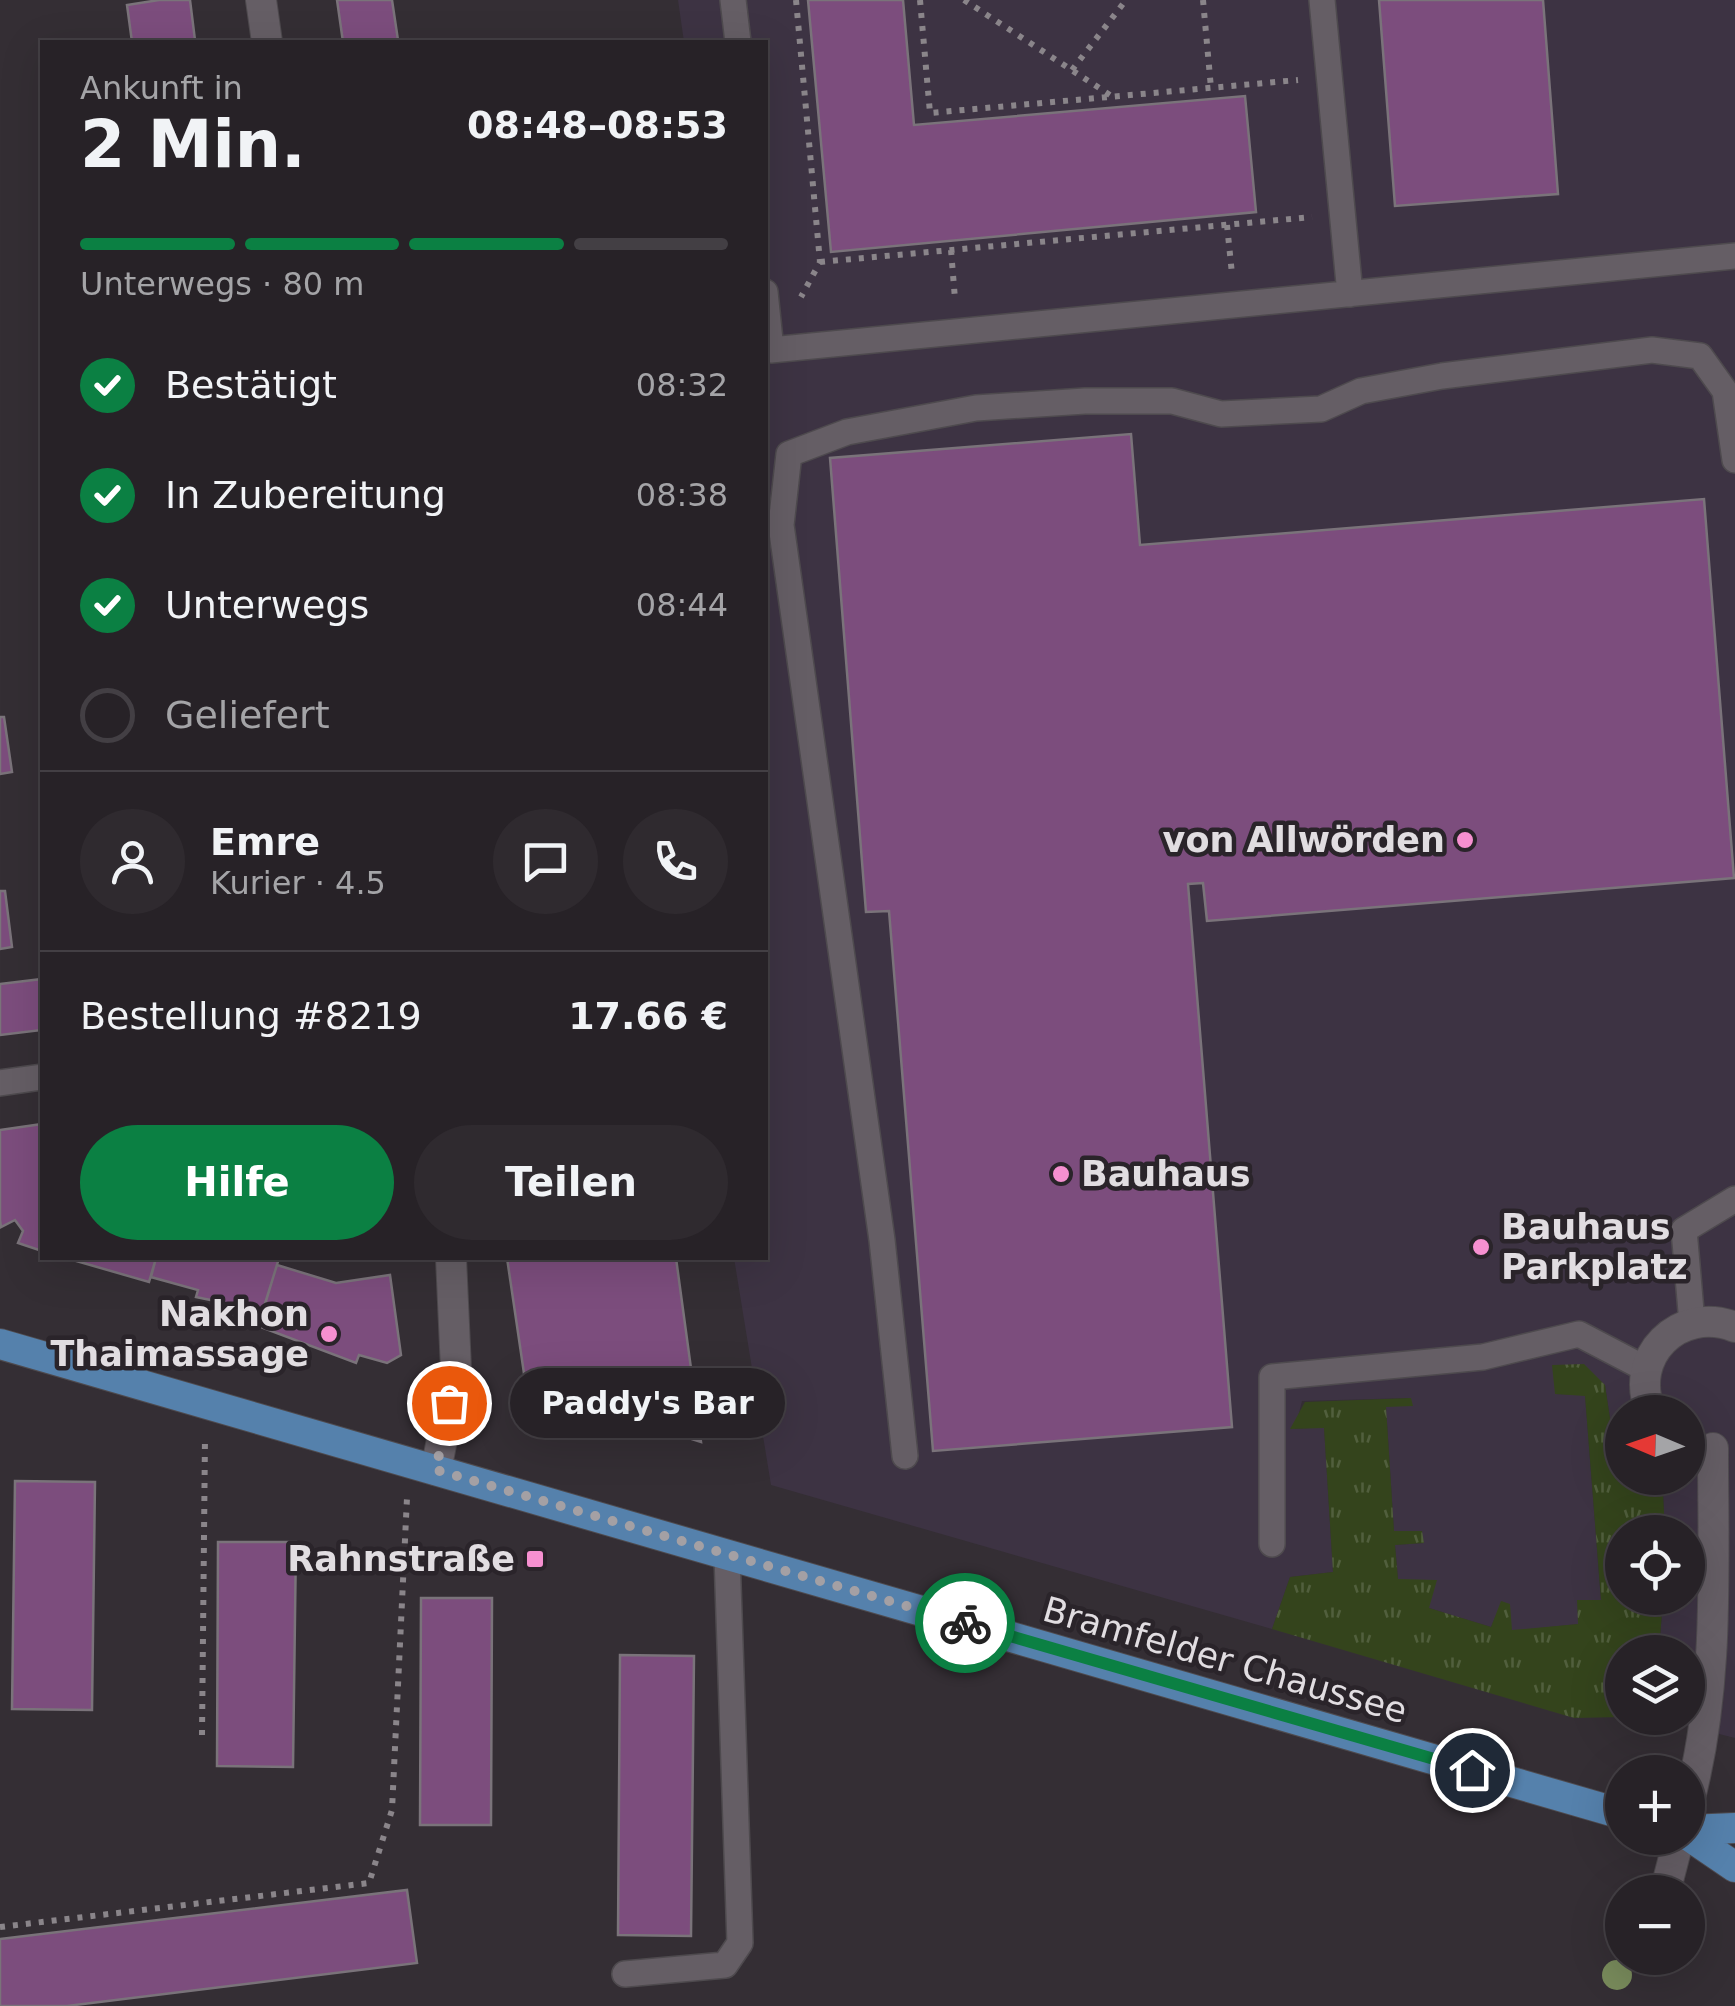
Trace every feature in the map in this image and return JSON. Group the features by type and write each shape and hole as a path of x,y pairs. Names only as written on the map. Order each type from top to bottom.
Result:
{"main road":[{"name":"Bramfelder Chaussee","path":"0,1344 1605,1809"},
{"path":"1705,1831 1735,1828"},
{"path":"1705,1845 1735,1867"}],"street":[{"path":"261,0 267,40"},
{"path":"422,1466 456,1370 451,1260"},
{"path":"1646,1395 1646,1369 1662,1340 1692,1323 1718,1322 1735,1327"},
{"path":"1701,1755 1723,1645 1712,1445"}],"lane":[{"path":"733,0 738,40"},
{"path":"1322,0 1350,294"},
{"path":"768,317 772,350 1735,256"},
{"path":"905,1456 882,1240 780,526 790,454 847,432 976,408 1102,401 1172,402 1221,414 1322,409 1361,391 1442,376 1588,362 1652,350 1700,356 1725,391 1735,460"},
{"path":"0,1084 40,1078"},
{"path":"1692,1323 1684,1230 1735,1199"},
{"path":"1272,1544 1272,1377 1484,1357 1579,1334 1646,1369"},
{"path":"625,1974 725,1966 740,1943 727,1555"}],"path":[{"path":"772,350 820,262 796,0"},
{"path":"920,0 930,113 1330,78"},
{"path":"964,0 1112,97"},
{"path":"1072,70 1126,0"},
{"path":"1202,0 1211,88"},
{"path":"820,262 1342,215"},
{"path":"1228,225 1234,305"},
{"path":"950,250 958,332"},
{"path":"202,1735 205,1403"},
{"path":"0,1927 369,1883 392,1810 422,1466"}],"shaded area":[{"path":"678,0 1735,0 1735,1738 1705,1730 1705,1635 1660,1635 1662,1615 1705,1615 1705,1515 1664,1515 1663,1495 1705,1495 1705,1395 1606,1395 1605,1385 1556,1394 1585,1395 1601,1601 1578,1624 1512,1631 1502,1601 1491,1627 1429,1608 1398,1579 1395,1545 1423,1543 1394,1532 1386,1406 1410,1398 1302,1401 1295,1429 1324,1427 1333,1572 1290,1577 1272,1629 771,1485 734,1260 768,1260 768,40 684,40"}],"green space":[{"path":"1584,1364 1605,1385 1605,1495 1663,1495 1664,1515 1605,1515 1605,1615 1662,1615 1660,1635 1605,1635 1605,1717 1574,1718 1272,1629 1290,1577 1333,1572 1324,1428 1290,1429 1305,1402 1411,1398 1413,1406 1386,1407 1394,1531 1422,1531 1424,1543 1395,1545 1398,1579 1437,1580 1429,1608 1491,1627 1501,1601 1510,1604 1512,1630 1578,1624 1577,1600 1601,1600 1585,1396 1555,1394 1552,1365"}],"building":[{"path":"190,0 195,40 132,40 127,5"},
{"path":"337,0 392,0 398,40 343,40"},
{"path":"808,0 903,0 914,125 1245,96 1256,212 831,252"},
{"path":"1379,0 1543,0 1558,194 1395,206"},
{"name":"Bauhaus","path":"1131,434 1140,545 1704,499 1734,878 1207,921 1203,883 1188,884 1232,1427 933,1451 889,911 866,912 830,458"},
{"path":"0,717 4,717 12,772 0,774"},
{"path":"0,891 5,891 12,947 0,949"},
{"path":"40,979 40,1030 0,1035 0,984"},
{"path":"40,1124 40,1250 18,1243 23,1231 15,1220 1,1227 0,1130"},
{"path":"73,1260 155,1260 149,1282"},
{"path":"155,1260 278,1260 263,1311 196,1297 198,1290 151,1277"},
{"path":"507,1260 676,1260 701,1442 526,1387"},
{"path":"277,1265 336,1283 390,1275 401,1355 387,1363 359,1355 356,1363 258,1326"},
{"path":"15,1481 95,1482 92,1710 12,1709"},
{"path":"218,1542 296,1542 293,1767 217,1766"},
{"path":"421,1598 492,1598 491,1825 420,1825"},
{"path":"620,1655 694,1656 691,1936 618,1935"},
{"path":"407,1890 417,1963 67,2006 0,2006 0,1939"}],"way so far":[{"path":"449,1403 436,1470 965,1623"}],"place":[{"name":"von Allwörden","path":"1465,840"},
{"name":"Bauhaus","path":"1061,1174"},
{"name":"Bauhaus Parkplatz","path":"1481,1247"},
{"name":"Nakhon Thaimassage","path":"329,1334"},
{"name":"Paddy's Bar","path":"449,1403"},
{"name":"Rahnstraße","path":"535,1559"}],"route":[{"path":"965,1623 1472,1770"}]}
